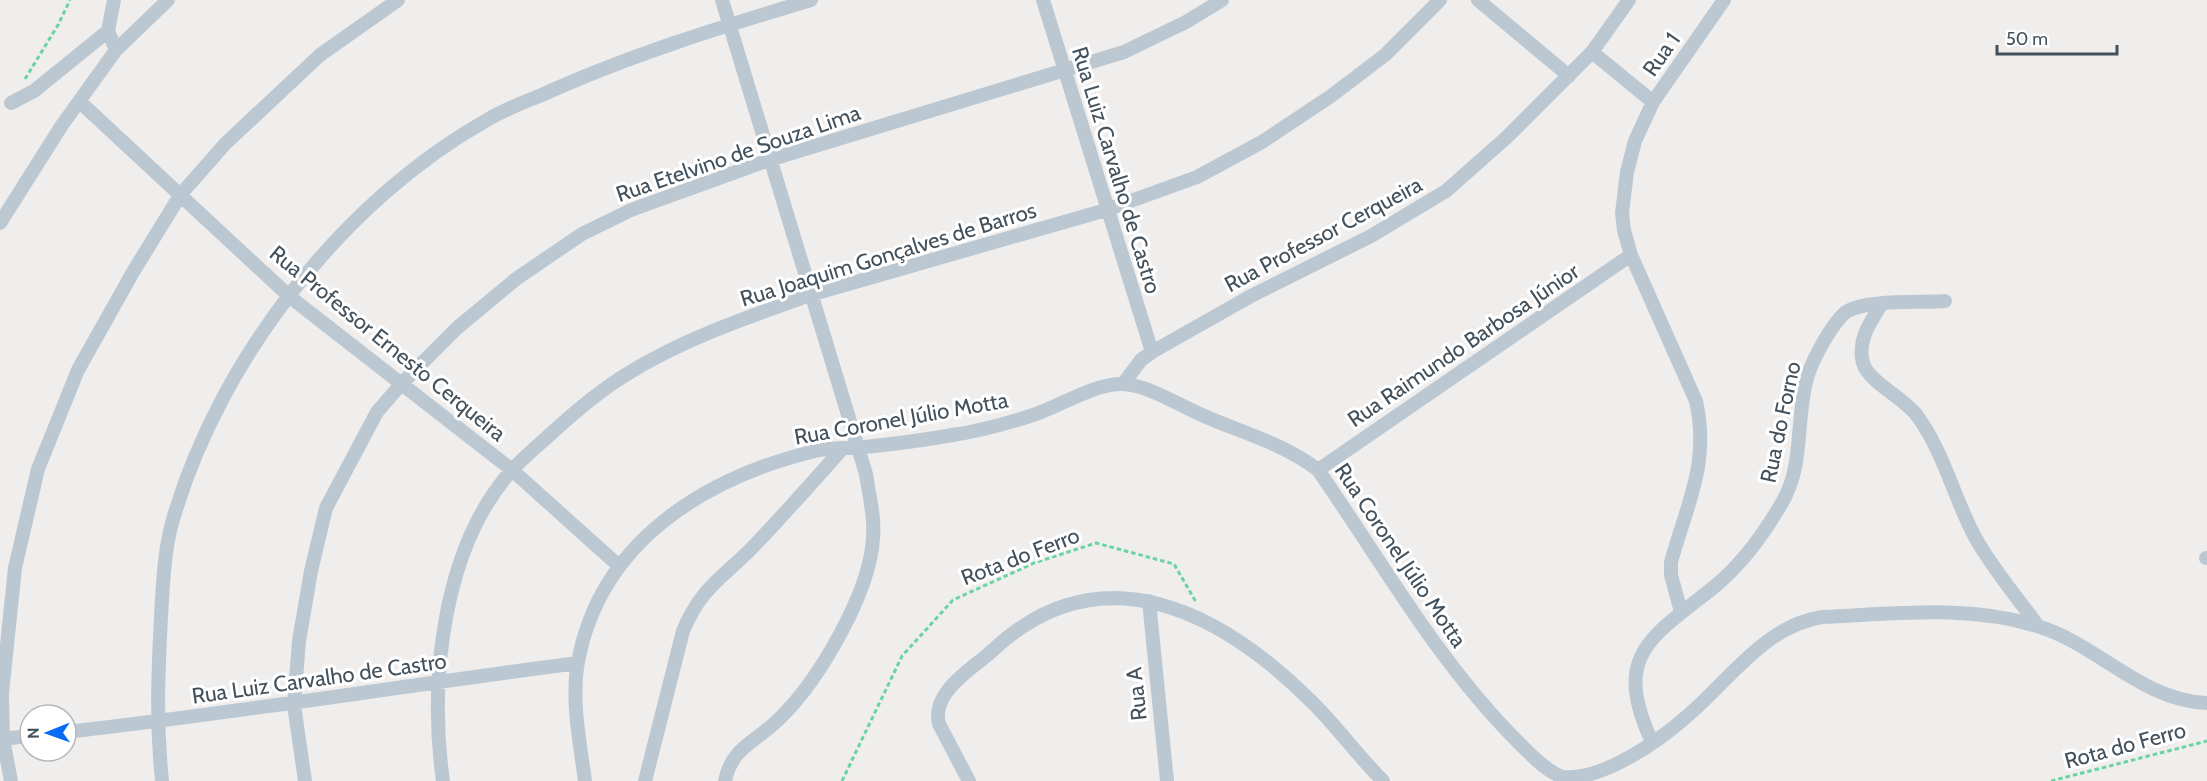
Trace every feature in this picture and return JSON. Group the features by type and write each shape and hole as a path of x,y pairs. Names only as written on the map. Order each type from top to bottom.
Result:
{"street":[{"path":"114,0 108,31 116,50"},
{"path":"0,223 62,125 116,50 168,0"},
{"path":"11,781 1,739 2,693 15,568 38,469 78,370 133,272 181,194 225,144 320,55 398,0"},
{"path":"722,0 866,474 874,521 867,574 845,626 817,671 784,715 764,734 744,746 732,757 725,781"},
{"path":"162,781 156,722 163,574 173,517 200,445 236,373 290,297 346,229 412,170 487,119 569,82 729,25 811,0"},
{"name":"Rua Luiz Carvalho de Castro","path":"1043,0 1106,210 1152,352"},
{"name":"Rua Etelvino de Souza Lima","path":"305,781 294,705 299,641 310,571 326,508 377,412 403,382 457,328 507,286 582,234 631,210 769,160 1065,72 1124,52 1186,22 1222,0"},
{"name":"Rua Joaquim Gonçalves de Barros","path":"443,781 438,683 452,584 467,542 512,470 579,409 626,374 694,339 810,295 1106,210 1197,177 1262,142 1385,55 1440,0"},
{"path":"1478,0 1569,76"},
{"name":"Rua Professor Cerqueira","path":"1123,384 1133,369 1152,352 1251,296 1417,211 1446,191 1508,137 1592,52 1629,0"},
{"name":"Rua 1","path":"1681,612 1671,575 1671,562 1700,467 1700,419 1696,401 1631,255 1622,213 1625,180 1635,141 1653,102 1724,0"},
{"path":"11,103 34,91 108,31"},
{"path":"1592,52 1653,102"},
{"name":"Rua Professor Ernesto Cerqueira","path":"80,102 290,297 403,382 512,470 619,566"},
{"name":"Rua Raimundo Barbosa Júnior","path":"1318,470 1631,255"},
{"name":"Rua do Forno","path":"1652,742 1643,722 1636,691 1638,663 1654,634 1716,586 1740,562 1783,502 1797,462 1806,379 1830,331 1846,312 1854,308 1945,302"},
{"path":"1881,305 1862,340 1864,366 1872,377 1908,404 1918,417 1935,447 1974,536 2038,626"},
{"name":"Rua Coronel Júlio Motta","path":"585,781 576,698 578,663 591,616 619,566 674,512 710,488 747,472 817,451 962,434 1031,416 1098,390 1123,384 1152,393 1276,444 1301,456 1318,470 1422,628 1493,717 1533,757 1562,777 1595,776 1626,760 1684,719 1773,636 1804,620 1962,611 2038,626 2093,653 2145,687 2174,697 2207,703"},
{"path":"645,781 683,631 692,608 707,588 748,552 842,449"},
{"path":"969,781 945,736 937,714 940,699 1006,637 1035,618 1072,602 1124,597 1182,610 1206,620 1235,638 1283,675 1313,703 1383,781"},
{"name":"Rua A","path":"1149,601 1167,781"},
{"name":"Rua Luiz Carvalho de Castro","path":"78,731 294,705 395,687 578,663"},
{"path":"1,739 18,737"}],"path":[{"path":"11,103 58,26 70,0"},
{"name":"Rota do Ferro","path":"842,781 902,656 953,600 1034,563 1096,543 1174,564 1206,620"},
{"name":"Rota do Ferro","path":"2051,781 2207,741"}]}
